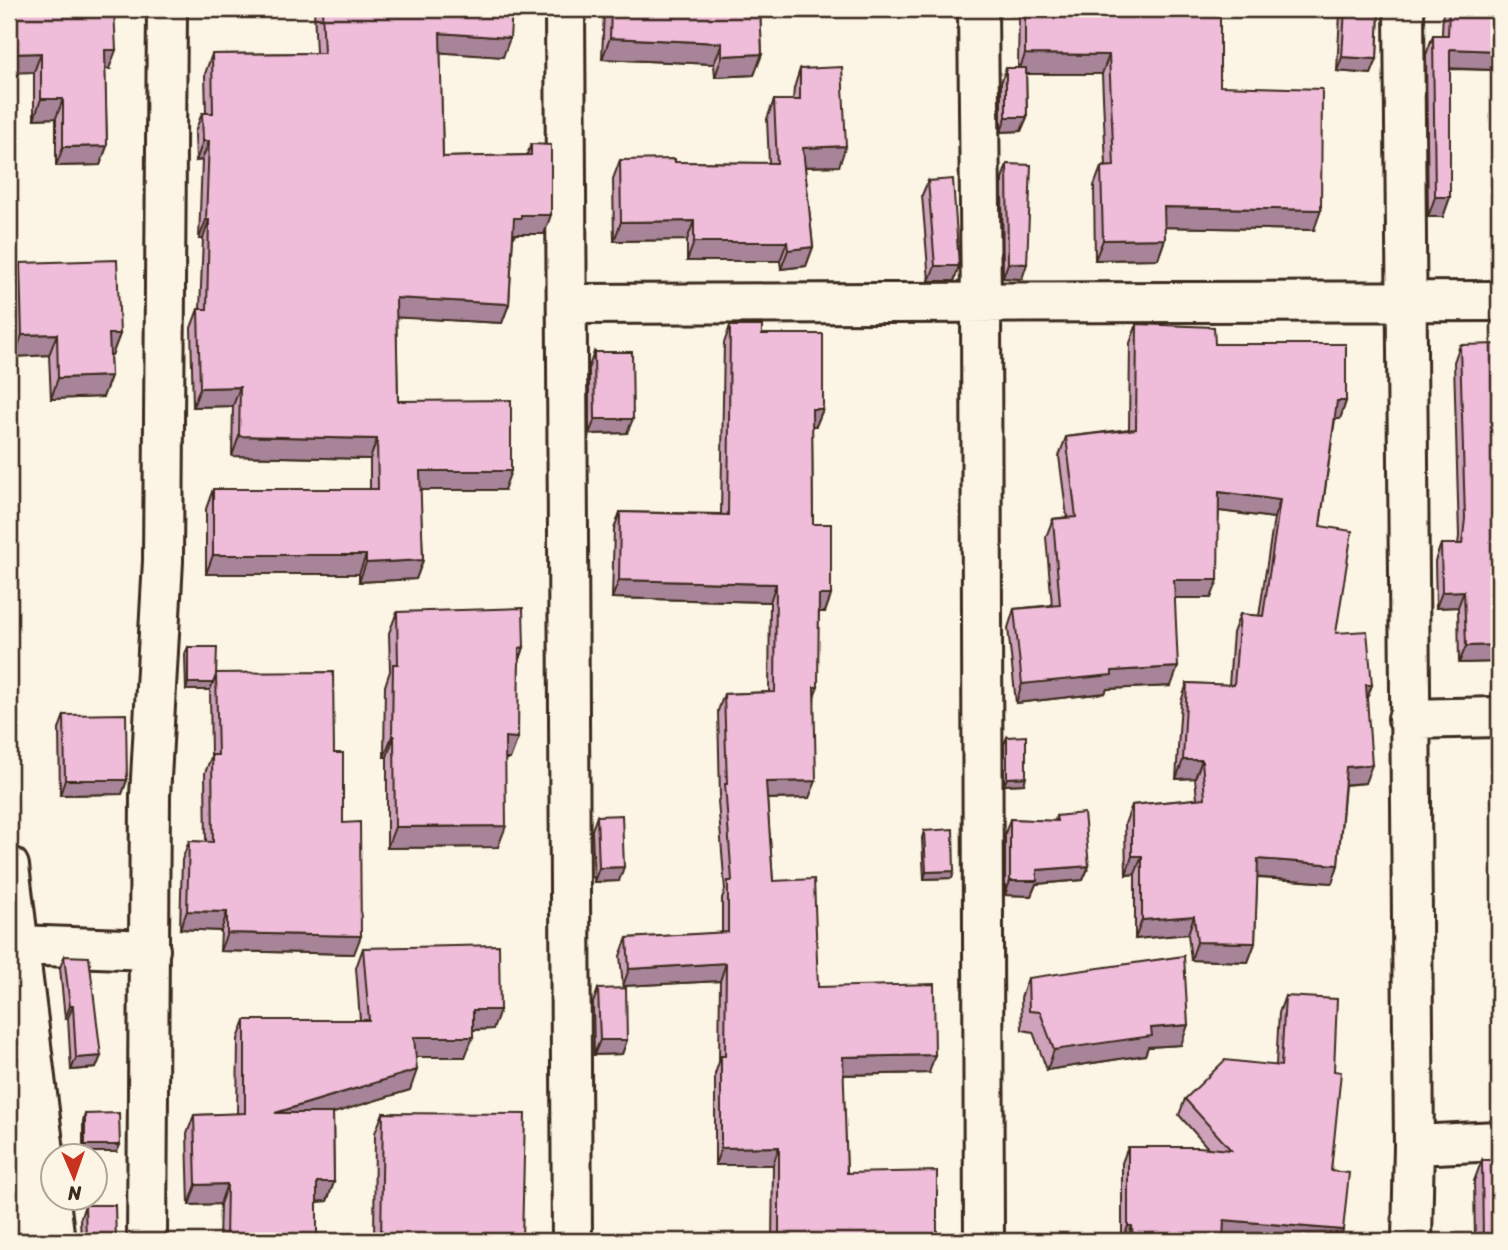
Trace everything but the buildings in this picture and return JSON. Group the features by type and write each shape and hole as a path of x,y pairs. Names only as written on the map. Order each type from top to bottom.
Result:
{"street":[{"path":"147,1241 150,796 163,561 167,9"},
{"path":"565,9 572,1241"},
{"path":"978,9 984,1241"},
{"path":"1404,9 1408,719 1414,1145 1412,1241"},
{"path":"567,304 1499,301"},
{"path":"1408,719 1499,717"},
{"path":"9,866 55,1241"},
{"path":"18,945 150,950"},
{"path":"9,1098 26,1241"},
{"path":"1414,1145 1499,1141"}]}
